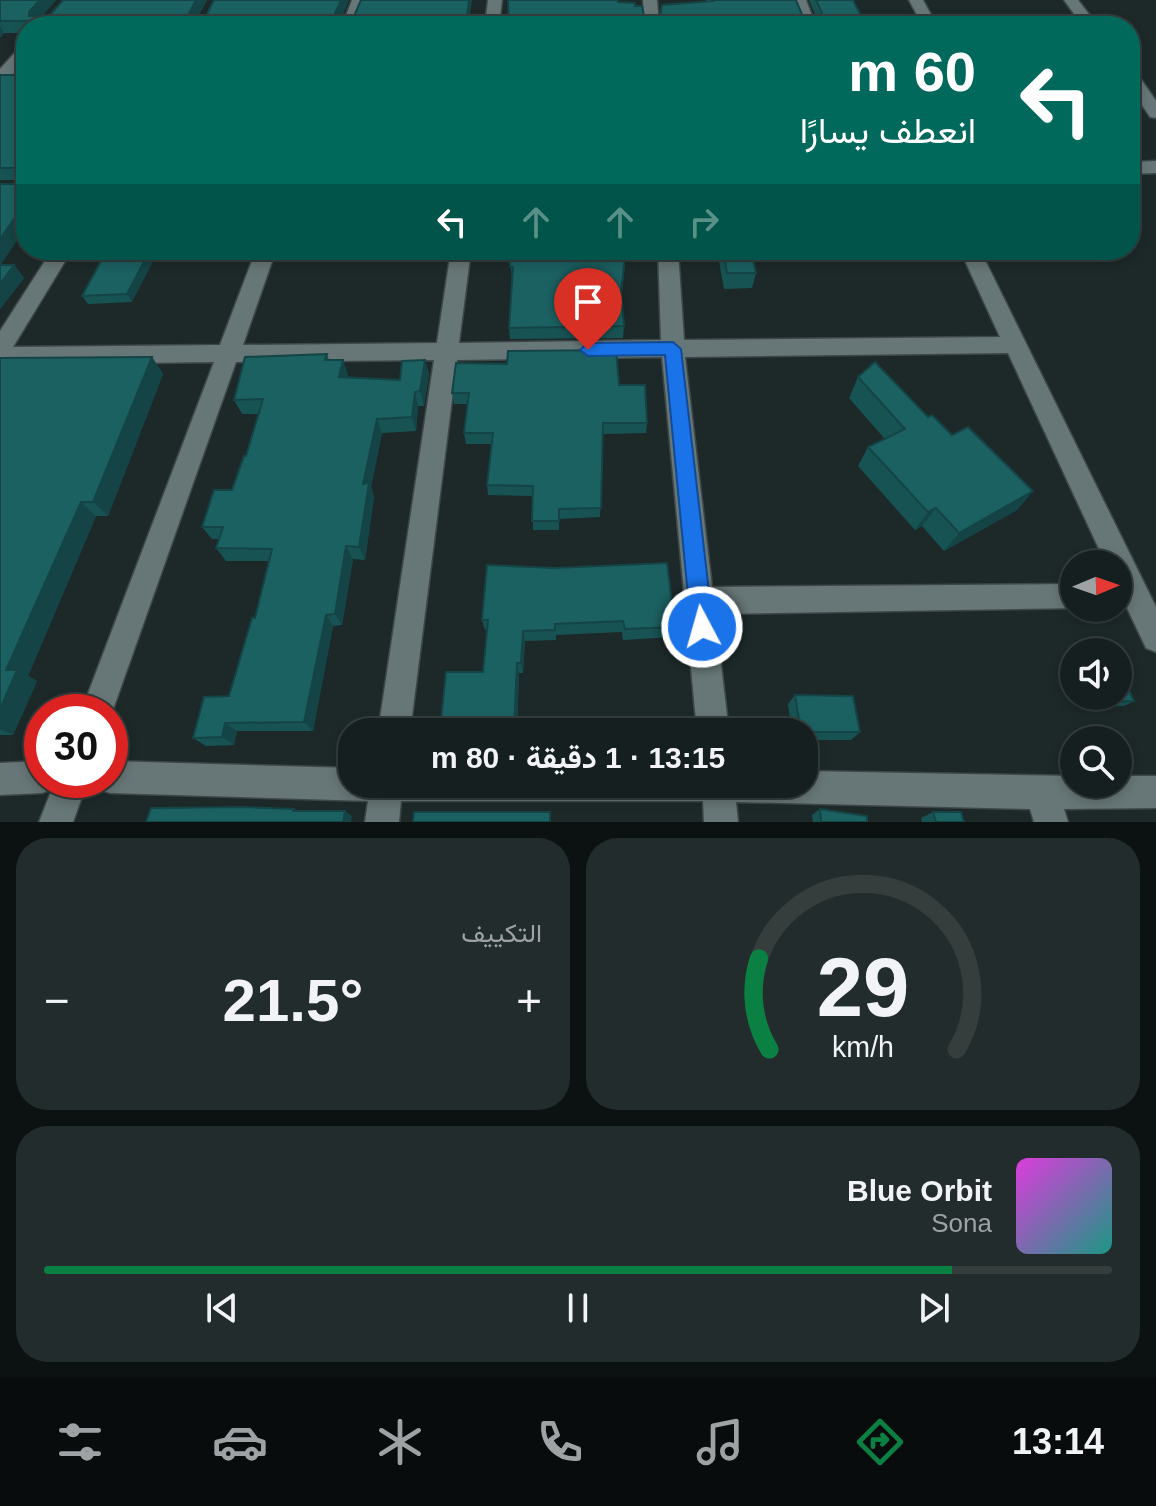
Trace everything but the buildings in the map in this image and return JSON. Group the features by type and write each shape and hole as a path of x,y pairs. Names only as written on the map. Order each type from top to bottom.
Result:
{"street":[{"path":"1071,0 1083,16"},
{"path":"0,79 16,61"},
{"path":"1140,90 1156,113"},
{"path":"0,350 56,260"},
{"path":"104,694 263,260"},
{"path":"396,718 460,260"},
{"path":"669,260 673,349 712,718"},
{"path":"975,260 1156,638"},
{"path":"0,356 1016,345"},
{"path":"699,601 1060,597"},
{"path":"0,779 24,778"},
{"path":"128,778 338,784"},
{"path":"818,791 1047,808 1156,792"},
{"path":"56,822 65,798"},
{"path":"382,822 385,798"},
{"path":"719,798 721,822"}],"route":[{"path":"588,350 673,349 702,627"}]}
